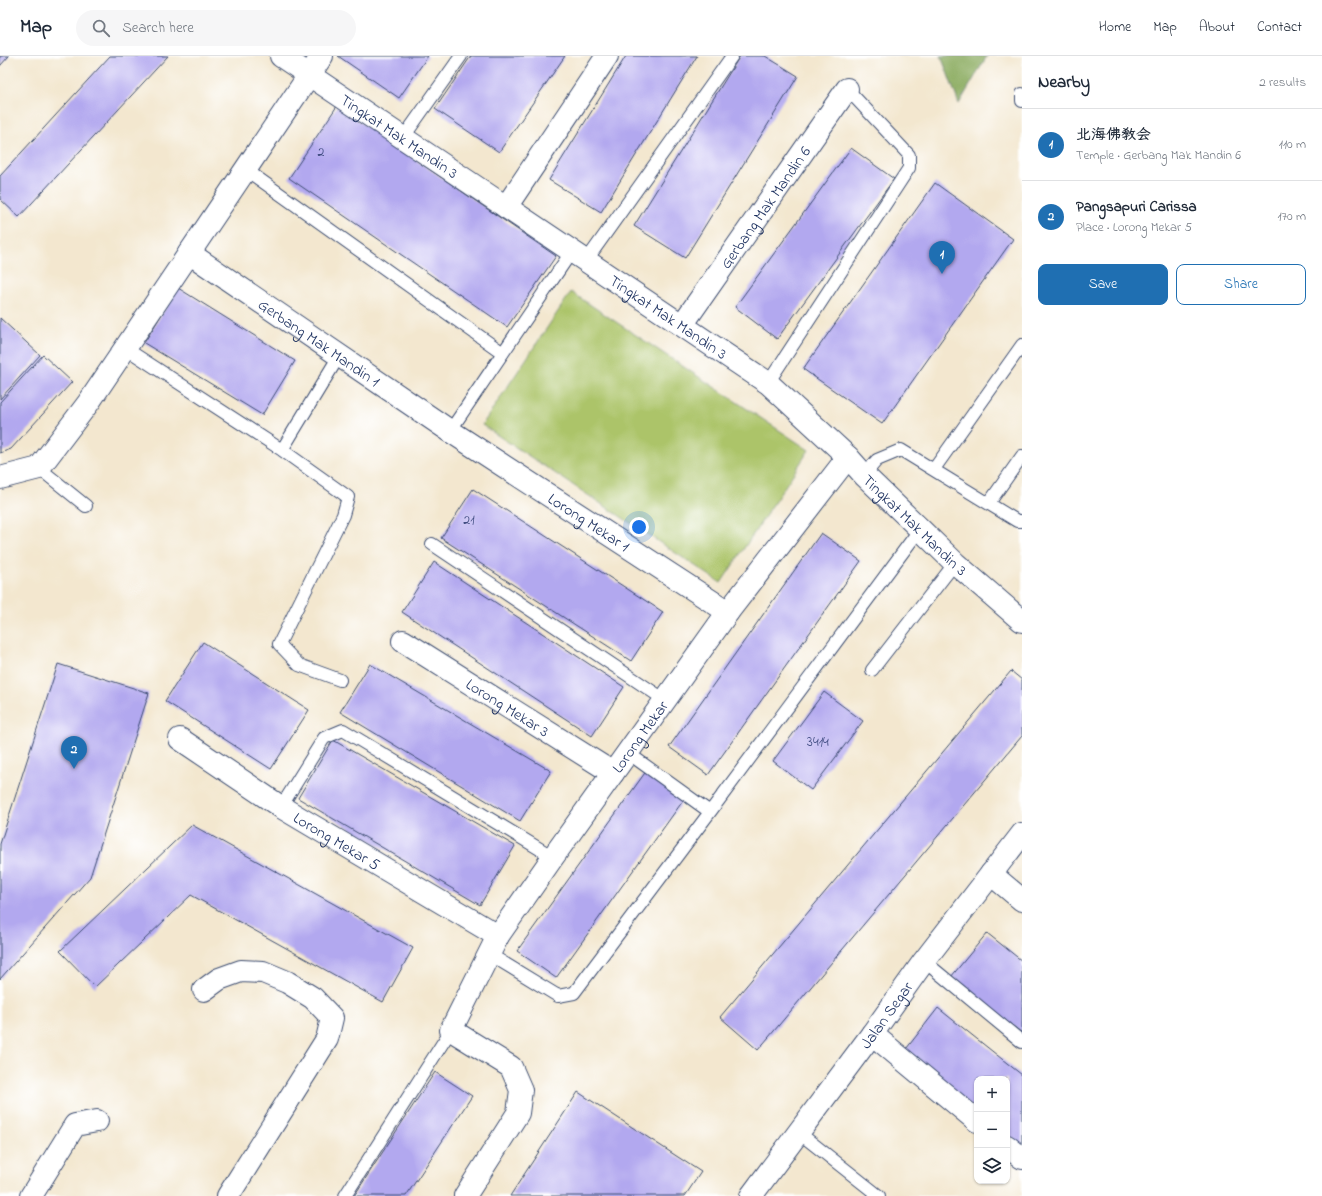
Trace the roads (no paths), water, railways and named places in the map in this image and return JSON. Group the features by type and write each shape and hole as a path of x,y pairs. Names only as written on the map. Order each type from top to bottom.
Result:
{"street":[{"name":"Tingkat Mak Mandin 3","path":"280,56 768,383 848,457 864,475 955,563 1022,621"},
{"path":"0,478 39,468 89,402 322,56"},
{"path":"506,207 607,56"},
{"name":"Gerbang Mak Mandin 6","path":"682,325 848,89"},
{"name":"Gerbang Mak Mandin 1","path":"189,253 450,431"},
{"name":"Lorong Mekar 1","path":"450,431 728,612"},
{"name":"Lorong Mekar","path":"451,1030 493,945 553,857 728,612 848,457"},
{"name":"Lorong Mekar 3","path":"403,641 614,773"},
{"name":"Lorong Mekar 5","path":"180,739 281,807 493,945"},
{"name":"Jalan Segar","path":"751,1196 872,1034 924,961 1022,834"},
{"path":"991,874 1022,900"},
{"path":"204,990 219,978 241,971 263,972 287,982 313,998 332,1018 327,1039 228,1196"},
{"path":"451,1030 511,1067 521,1090 518,1113 465,1196"},
{"path":"872,1034 974,1119"},
{"path":"31,1196 75,1125 97,1121"},
{"path":"1010,1148 1022,1158"}],"lane":[{"path":"403,138 461,56"},
{"path":"450,431 503,353 732,56"},
{"path":"768,383 909,168 909,155 848,89"},
{"path":"1022,94 1022,101"},
{"path":"246,169 503,353"},
{"path":"934,470 1022,345"},
{"path":"125,348 282,450 348,497 343,515 279,644 299,665 340,680"},
{"path":"282,450 339,356"},
{"path":"864,475 877,460 901,450 1017,521 1022,521"},
{"path":"989,504 1022,456"},
{"path":"39,468 86,506"},
{"path":"493,945 558,996 574,993 920,530"},
{"path":"432,544 665,700"},
{"path":"872,670 955,563"},
{"path":"281,807 324,738 343,730 553,857"},
{"path":"628,753 710,812"},
{"path":"924,961 1022,1042"},
{"path":"345,1196 451,1030"},
{"path":"798,1132 879,1196"}],"place":[{"name":"北海佛教会","path":"942,274"},
{"name":"Pangsapuri Carissa","path":"74,769"}]}
